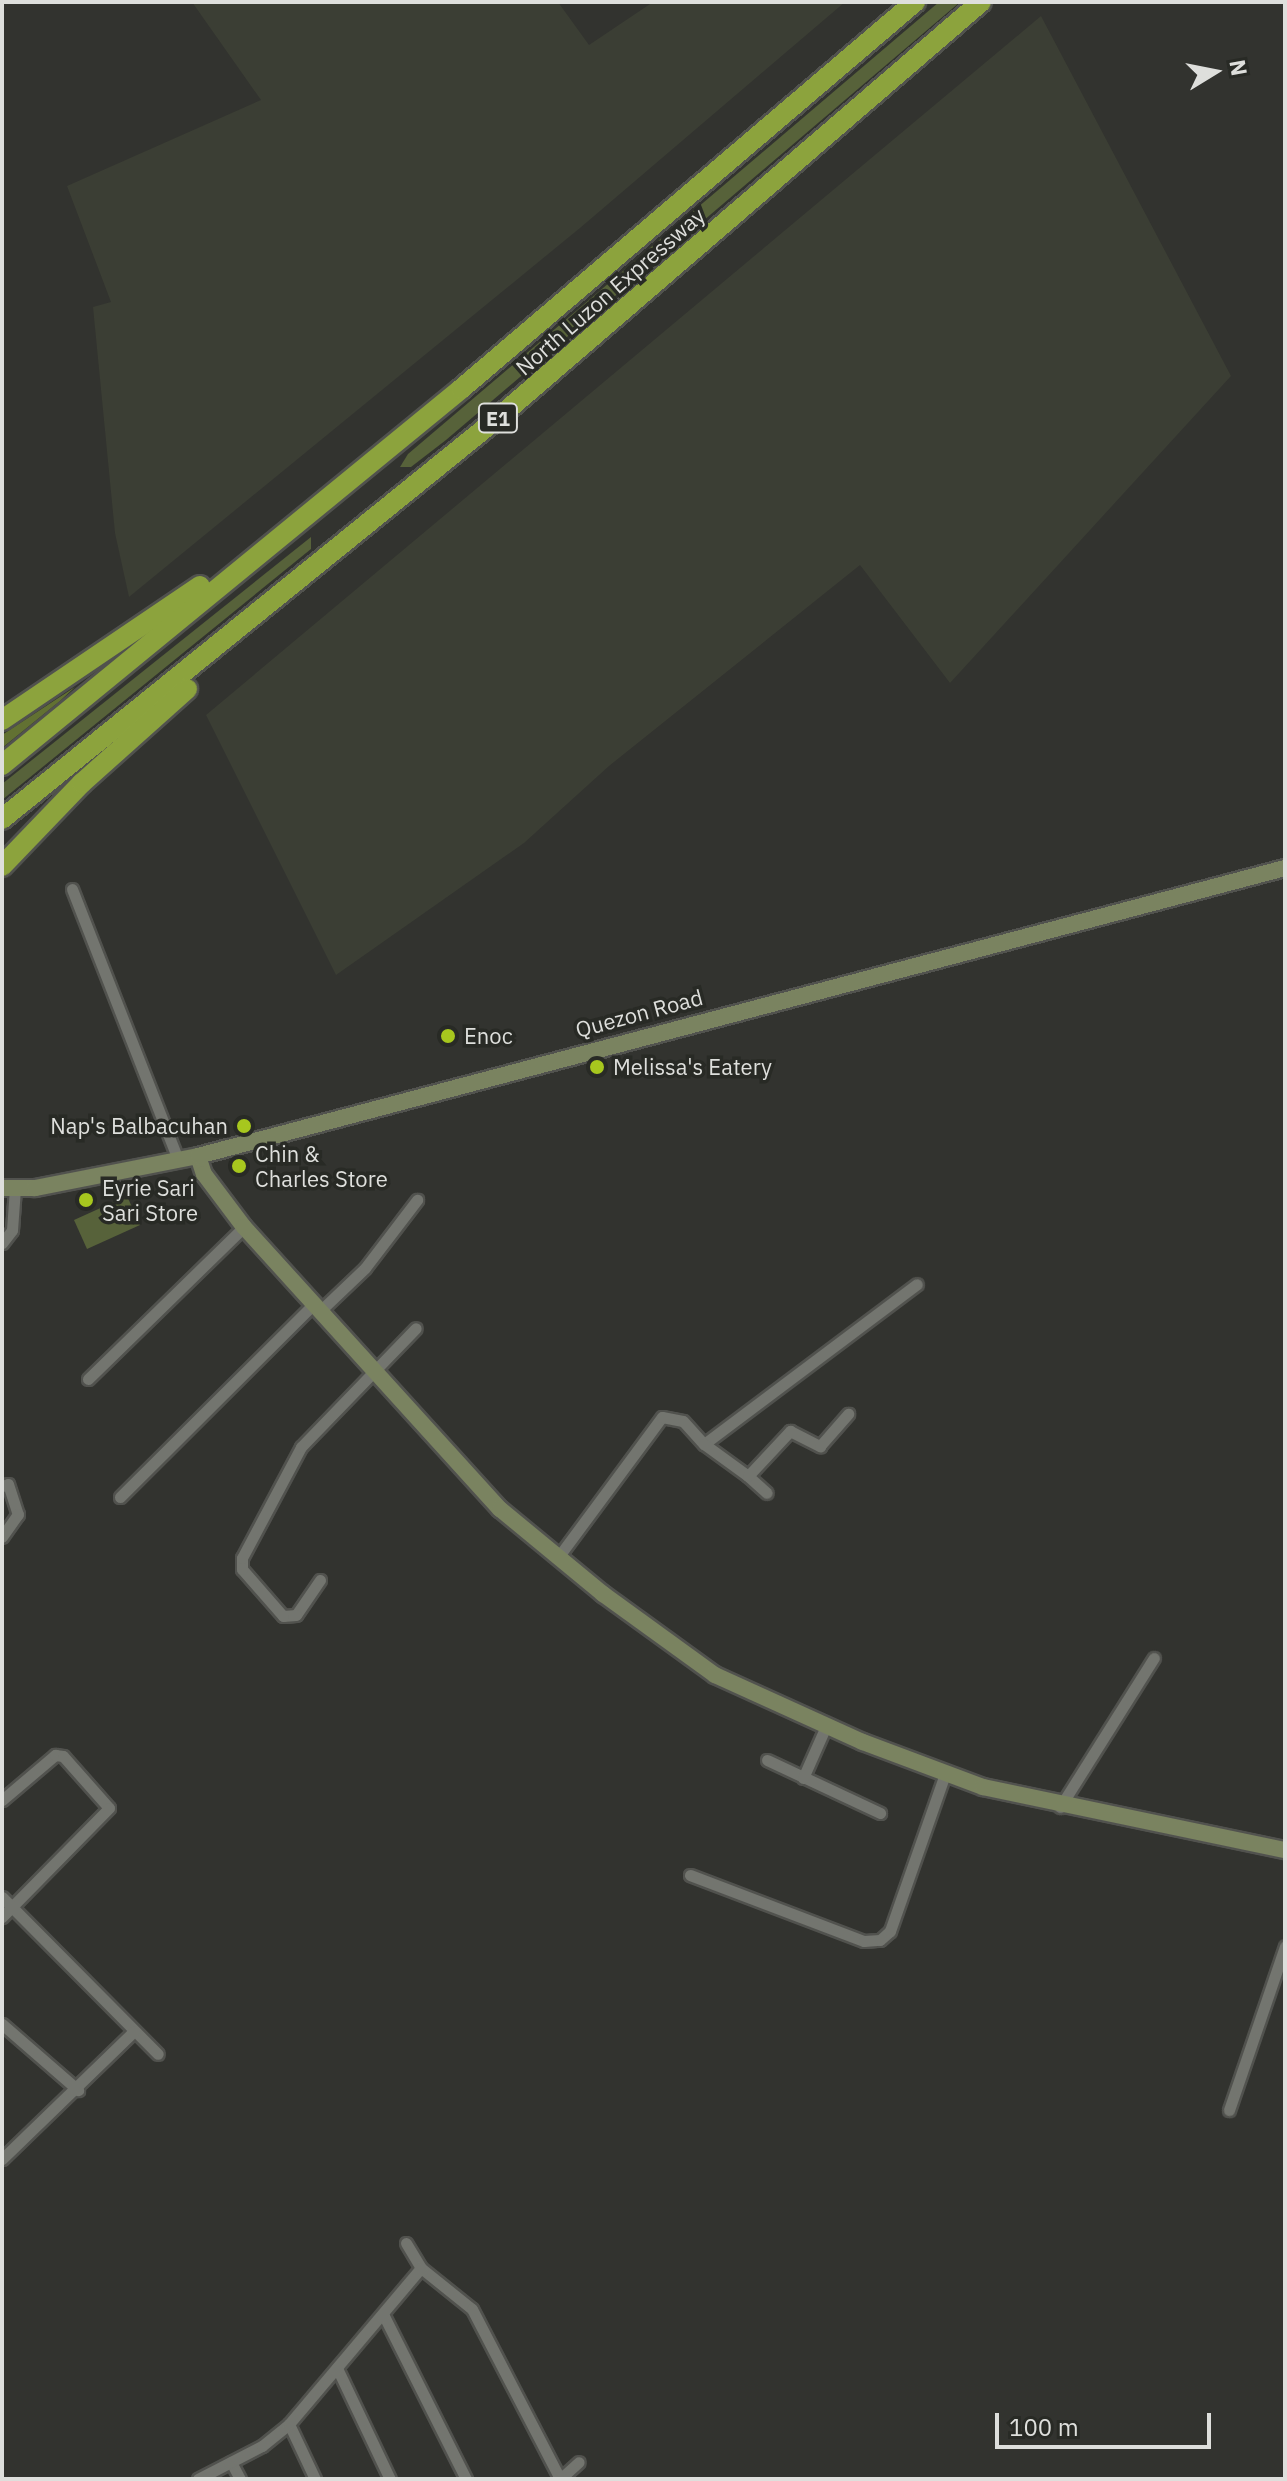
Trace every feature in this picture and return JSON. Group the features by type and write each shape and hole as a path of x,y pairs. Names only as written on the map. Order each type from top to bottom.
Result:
{"highway":[{"name":"North Luzon Expressway","path":"2,765 461,389 915,2"},
{"name":"North Luzon Expressway","path":"2,819 235,635 499,417 981,2"},
{"path":"2,720 153,622 417,413 461,389"},
{"path":"2,866 82,783 213,665 235,635"}],"street":[{"name":"Quezon Road","path":"8,1188 198,1156 537,1062 853,985 1285,868"},
{"path":"72,889 178,1160"},
{"path":"198,1156 204,1174 244,1227 500,1509 705,1668 826,1726 945,1774 1060,1807 1285,1850"},
{"path":"2,1243 12,1230 8,1188"},
{"path":"120,1497 317,1307 365,1268 417,1200"},
{"path":"88,1379 244,1227"},
{"path":"704,1444 917,1284"},
{"path":"320,1580 296,1615 283,1616 242,1569 242,1558 301,1447 416,1328"},
{"path":"748,1476 790,1431 820,1446 848,1414"},
{"path":"559,1556 662,1417 683,1421 704,1444 767,1493"},
{"path":"2,1486 8,1484 18,1514 2,1537"},
{"path":"1060,1807 1154,1658"},
{"path":"803,1778 826,1726"},
{"path":"2,1800 55,1755 63,1756 109,1808 2,1917"},
{"path":"767,1760 880,1813"},
{"path":"690,1875 864,1941 880,1940 895,1920 945,1774"},
{"path":"2,1897 158,2054"},
{"path":"1229,2110 1285,1946"},
{"path":"2,2159 78,2090 134,2031"},
{"path":"5,2033 78,2090"},
{"path":"406,2243 421,2268 472,2309 560,2479 579,2462"},
{"path":"198,2479 231,2462 289,2424 421,2268"},
{"path":"383,2314 466,2479"},
{"path":"337,2368 390,2479"},
{"path":"289,2424 315,2479"},
{"path":"231,2462 240,2479"}],"shaded area":[{"path":"192,2 558,2 589,45 653,2 845,2 580,228 129,597 115,533 93,307 111,302 67,186 261,100"},
{"path":"1041,16 1231,376 950,683 860,565 609,766 524,843 336,975 206,715"}],"green space":[{"path":"939,2 960,2 446,440 411,467 400,467 408,454"},
{"path":"311,537 311,549 2,800 2,784"},
{"path":"75,687 60,701 2,748 2,735"},
{"path":"127,1196 140,1225 87,1249 74,1220"}],"place":[{"name":"Enoc","path":"448,1036"},
{"name":"Melissa's Eatery","path":"597,1067"},
{"name":"Nap's Balbacuhan","path":"244,1126"},
{"name":"Chin & Charles Store","path":"239,1166"},
{"name":"Eyrie Sari Sari Store","path":"86,1200"}]}
